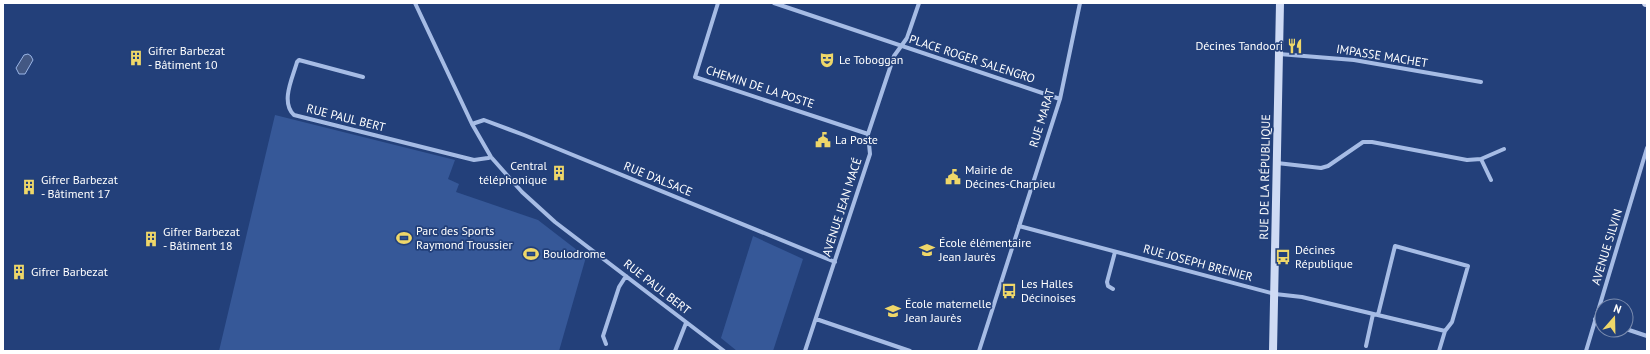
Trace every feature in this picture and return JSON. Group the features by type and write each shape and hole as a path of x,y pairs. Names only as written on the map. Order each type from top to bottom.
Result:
{"street":[{"name":"RUE PAUL BERT","path":"415,3 472,124 491,156 522,192 555,222 724,351"},
{"name":"CHEMIN DE LA POSTE","path":"718,3 695,77 868,134"},
{"path":"774,3 901,46"},
{"name":"AVENUE JEAN MACÉ","path":"805,351 870,154 868,134 894,56 909,32 919,3"},
{"name":"RUE MARAT","path":"979,351 1060,99 1080,3"},
{"name":"RUE DE LA RÉPUBLIQUE","path":"1273,351 1278,163 1280,3"},
{"name":"PLACE ROGER SALENGRO","path":"901,46 1060,99"},
{"name":"IMPASSE MACHET","path":"1279,54 1354,60 1481,82"},
{"name":"RUE PAUL BERT","path":"363,77 299,60 297,62 288,98 287,105 289,111 294,115 330,125 474,160 488,158 491,156"},
{"name":"RUE D'ALSACE","path":"472,124 484,120 524,135 834,262"},
{"path":"1278,163 1321,168 1328,166 1363,142 1372,142 1467,160 1482,159 1504,149"},
{"name":"AVENUE SILVIN","path":"1602,298 1647,148"},
{"path":"1482,159 1491,180"},
{"name":"RUE JOSEPH BRENIER","path":"1019,226 1275,294 1302,297 1445,331"},
{"path":"1366,346 1395,246 1468,266 1452,322 1445,331 1439,351"},
{"path":"1113,289 1108,286 1107,282 1115,252"},
{"path":"606,344 603,336 619,287 626,276"},
{"path":"816,319 910,351"},
{"path":"675,351 686,323"},
{"name":"AVENUE SILVIN","path":"1586,351 1594,323"},
{"path":"1634,332 1647,336"}],"shaded area":[{"path":"28,54 33,60 25,74 19,74 16,68 24,55"},
{"name":"Parc des Sports Raymond Troussier","path":"275,115 455,160 448,179 459,184 456,192 538,220 586,257 559,351 219,351"},
{"path":"753,236 803,259 773,351 737,351 721,338"}],"place":[{"name":"Décines Tandoori","path":"1295,46"},
{"name":"Gifrer Barbezat - Bâtiment 10","path":"136,58"},
{"name":"Le Toboggan","path":"827,60"},
{"name":"La Poste","path":"823,140"},
{"name":"Central téléphonique","path":"559,173"},
{"name":"Mairie de Décines-Charpieu","path":"953,177"},
{"name":"Gifrer Barbezat - Bâtiment 17","path":"29,187"},
{"name":"Parc des Sports Raymond Troussier","path":"404,238"},
{"name":"Gifrer Barbezat - Bâtiment 18","path":"151,239"},
{"name":"École élémentaire Jean Jaurès","path":"927,250"},
{"name":"Boulodrome","path":"531,254"},
{"name":"Décines République","path":"1283,257"},
{"name":"Gifrer Barbezat","path":"19,272"},
{"name":"Les Halles Décinoises","path":"1009,291"},
{"name":"École maternelle Jean Jaurès","path":"893,311"}]}
